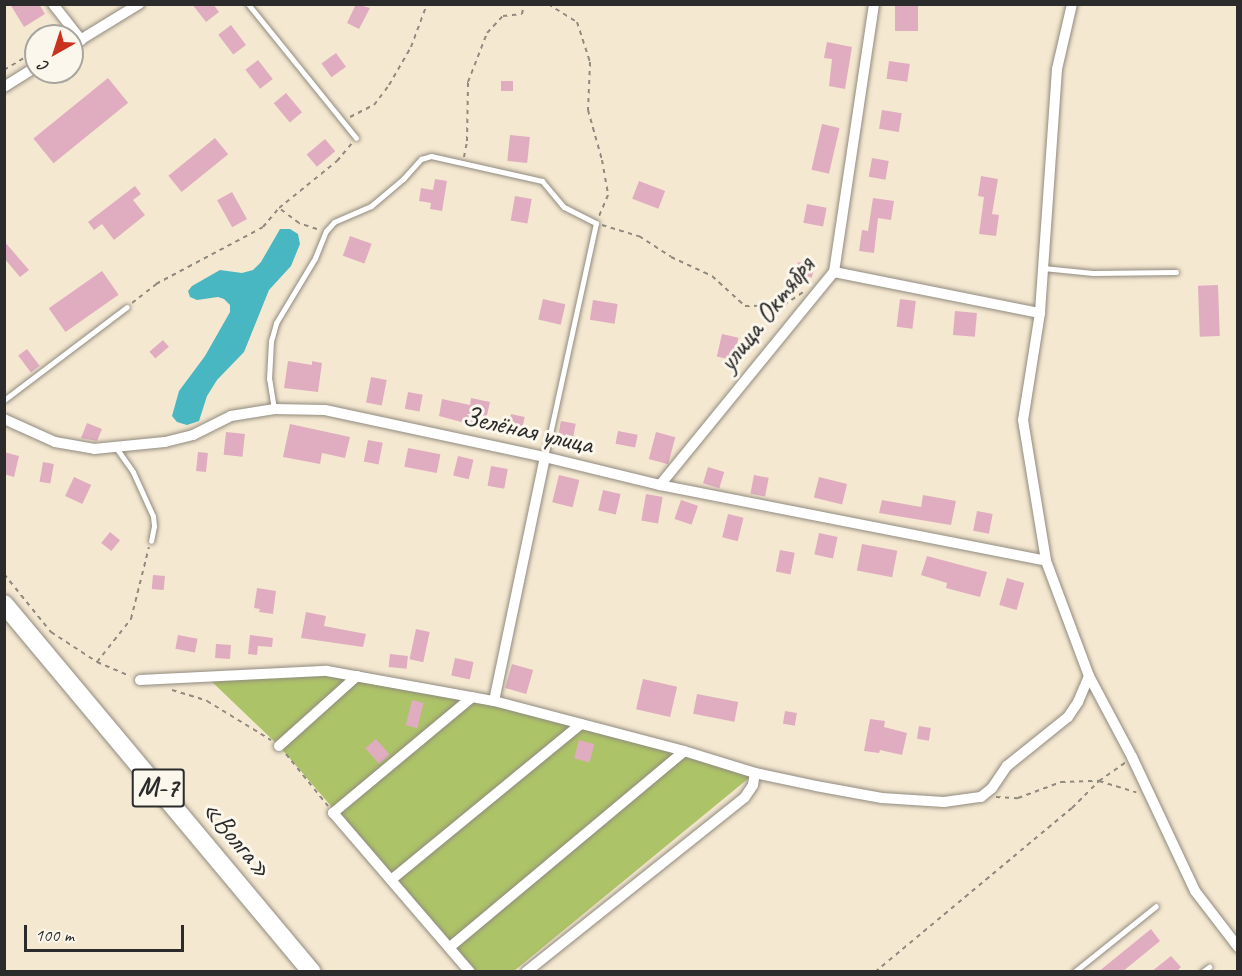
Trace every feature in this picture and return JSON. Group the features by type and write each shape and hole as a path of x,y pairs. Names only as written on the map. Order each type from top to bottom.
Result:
{"highway":[{"name":"«Волга»","path":"4,604 312,972"}],"street":[{"path":"53,4 65,24"},
{"path":"84,38 139,4"},
{"name":"улица Октября","path":"660,485 834,272 874,4"},
{"path":"1072,4 1057,69 1040,313 1023,420 1046,561 1089,676 1132,757 1195,891 1238,947"},
{"path":"4,87 24,74"},
{"path":"834,272 1040,313"},
{"name":"Зелёная улица","path":"4,418 55,442 78,448 117,448 193,435 231,416 274,409 325,410 545,457 660,485 1046,561"},
{"path":"494,702 545,457"},
{"path":"141,680 327,671 494,702 684,751 755,773 905,800 944,802 981,797 992,789 1007,766 1068,717 1078,702 1089,676"},
{"path":"279,746 357,676"},
{"path":"470,972 333,813 472,697"},
{"path":"391,880 581,724"},
{"path":"450,947 684,751"},
{"path":"526,972 745,797 753,785 755,773"}],"lane":[{"path":"248,4 356,138"},
{"path":"274,409 269,380 276,322 315,258 326,231 334,222 371,206 403,179 421,159 431,156 542,181 554,199 564,207 596,223 545,457"},
{"path":"1043,268 1093,273 1176,272"},
{"path":"4,400 127,308"},
{"path":"117,448 133,471 153,516 150,541"},
{"path":"1074,972 1156,906"},
{"path":"1202,972 1209,966"}],"path":[{"path":"342,121 374,105 389,85 411,47 427,4"},
{"path":"464,163 467,141 468,82 487,33 503,16 522,14 524,4"},
{"path":"548,4 577,22 590,62 588,110 602,160 608,195 596,223 639,236 671,257 712,276 746,306 784,305 809,288"},
{"path":"4,70 24,58"},
{"path":"127,308 156,284 263,227 279,208 338,161 356,138"},
{"path":"279,208 299,223 326,231"},
{"path":"97,662 132,619 150,541"},
{"path":"4,574 51,632 97,662 141,680"},
{"path":"163,687 207,701 279,746 333,813"},
{"path":"875,972 1072,808 1099,781 1132,757"},
{"path":"981,797 1018,798 1061,782 1099,781 1125,787 1152,799"}],"green space":[{"path":"327,671 472,697 755,773 514,971 474,971 279,746 208,678"}],"water":[{"path":"280,229 290,229 298,234 300,244 291,266 269,290 244,352 217,380 207,396 199,421 187,425 177,422 172,416 179,391 205,356 230,312 230,305 224,299 218,297 197,300 190,297 188,291 192,286 220,270 242,273 253,270 261,262"}],"building":[{"path":"10,4 39,4 45,14 29,24 24,24 24,27"},
{"path":"192,4 213,4 219,12 206,22"},
{"path":"356,4 370,8 359,29 347,23"},
{"path":"895,4 918,4 918,31 895,31"},
{"path":"231,25 246,45 233,55 218,35"},
{"path":"827,42 852,47 845,89 829,86 832,59 824,58"},
{"path":"336,53 346,67 331,77 321,64"},
{"path":"258,60 273,79 260,89 245,70"},
{"path":"889,61 910,64 907,82 886,79"},
{"path":"108,78 128,103 54,163 33,138"},
{"path":"501,81 513,81 513,91 501,91"},
{"path":"286,93 302,112 290,122 274,103"},
{"path":"882,110 902,113 899,132 879,129"},
{"path":"822,124 840,128 829,174 811,170"},
{"path":"510,135 530,137 527,163 507,161"},
{"path":"215,138 228,154 182,192 168,176"},
{"path":"325,139 335,151 317,167 307,154"},
{"path":"872,158 889,161 885,180 869,177"},
{"path":"981,176 998,179 992,214 999,215 996,236 979,234 984,197 978,196"},
{"path":"435,179 447,181 442,211 430,209 431,203 419,201 421,188 433,190"},
{"path":"639,181 665,191 658,209 632,199"},
{"path":"135,186 141,194 133,200 145,215 114,240 102,224 94,230 88,222"},
{"path":"232,192 247,219 232,227 217,200"},
{"path":"515,196 532,199 527,224 511,221"},
{"path":"873,198 894,201 891,220 878,218 874,253 859,251 862,230 868,231"},
{"path":"807,204 827,208 823,226 803,223"},
{"path":"350,236 372,244 364,264 343,256"},
{"path":"4,241 29,270 20,277 4,258"},
{"path":"798,262 815,266 812,278 795,274"},
{"path":"102,271 119,295 65,332 49,308"},
{"path":"1218,285 1220,336 1200,337 1198,286"},
{"path":"543,299 565,304 561,325 538,319"},
{"path":"900,299 916,301 912,329 897,327"},
{"path":"593,300 618,304 615,324 590,320"},
{"path":"955,311 977,313 975,337 953,335"},
{"path":"722,334 739,338 733,360 717,356"},
{"path":"163,340 169,347 155,359 149,352"},
{"path":"27,349 40,366 31,372 18,356"},
{"path":"288,361 312,365 312,361 322,363 318,392 284,388"},
{"path":"371,377 387,380 382,406 366,403"},
{"path":"408,392 423,395 419,412 405,409"},
{"path":"471,398 490,402 484,428 439,416 442,399 470,405"},
{"path":"511,414 525,417 521,435 507,432"},
{"path":"561,421 576,424 572,444 557,442"},
{"path":"87,423 102,429 97,441 81,438"},
{"path":"290,424 350,437 345,458 322,453 320,464 283,457"},
{"path":"618,431 638,435 635,448 616,444"},
{"path":"226,432 245,434 242,457 224,455"},
{"path":"656,432 675,437 668,464 649,459"},
{"path":"368,440 383,443 379,464 364,462"},
{"path":"408,448 440,454 437,473 404,467"},
{"path":"4,452 19,456 14,477 4,474"},
{"path":"198,452 208,453 206,472 196,471"},
{"path":"458,456 474,460 469,479 453,475"},
{"path":"43,462 54,464 50,484 40,482"},
{"path":"491,466 508,469 504,489 488,486"},
{"path":"708,467 724,472 719,488 703,483"},
{"path":"559,475 579,480 573,507 552,502"},
{"path":"754,475 769,478 765,497 750,494"},
{"path":"74,477 91,485 82,504 65,496"},
{"path":"819,477 847,484 842,504 814,497"},
{"path":"603,490 621,494 616,515 598,510"},
{"path":"646,494 663,497 658,524 641,521"},
{"path":"923,495 956,501 951,525 879,513 882,500 921,507"},
{"path":"681,500 698,506 692,525 674,519"},
{"path":"977,511 993,514 989,534 973,531"},
{"path":"728,514 744,518 738,541 722,537"},
{"path":"110,532 120,540 111,551 101,543"},
{"path":"819,533 838,537 833,558 814,555"},
{"path":"862,544 897,551 892,577 857,571"},
{"path":"780,550 795,553 791,574 776,572"},
{"path":"927,556 987,572 980,597 946,588 947,583 921,575"},
{"path":"153,575 165,576 164,590 152,589"},
{"path":"1007,578 1024,583 1017,610 999,605"},
{"path":"257,588 276,591 273,614 259,612 260,609 254,608"},
{"path":"306,612 326,616 324,626 366,634 363,647 301,638"},
{"path":"416,629 430,632 423,662 410,659"},
{"path":"178,635 198,639 195,653 175,649"},
{"path":"250,635 273,638 272,647 258,646 257,655 248,654"},
{"path":"216,644 231,645 230,659 215,658"},
{"path":"390,654 408,656 407,669 389,667"},
{"path":"455,658 474,662 470,680 451,676"},
{"path":"512,664 533,670 526,694 505,688"},
{"path":"643,679 677,687 670,717 636,709"},
{"path":"697,694 738,702 734,722 693,714"},
{"path":"412,700 424,703 417,728 406,725"},
{"path":"785,711 797,713 795,726 783,724"},
{"path":"870,719 885,721 884,727 907,733 902,755 880,750 879,753 864,751"},
{"path":"919,726 931,728 929,741 917,739"},
{"path":"376,739 390,755 379,764 365,748"},
{"path":"579,740 594,744 590,762 574,758"},
{"path":"1151,929 1160,941 1122,972 1098,972"},
{"path":"1171,956 1181,967 1176,972 1151,972"}]}
